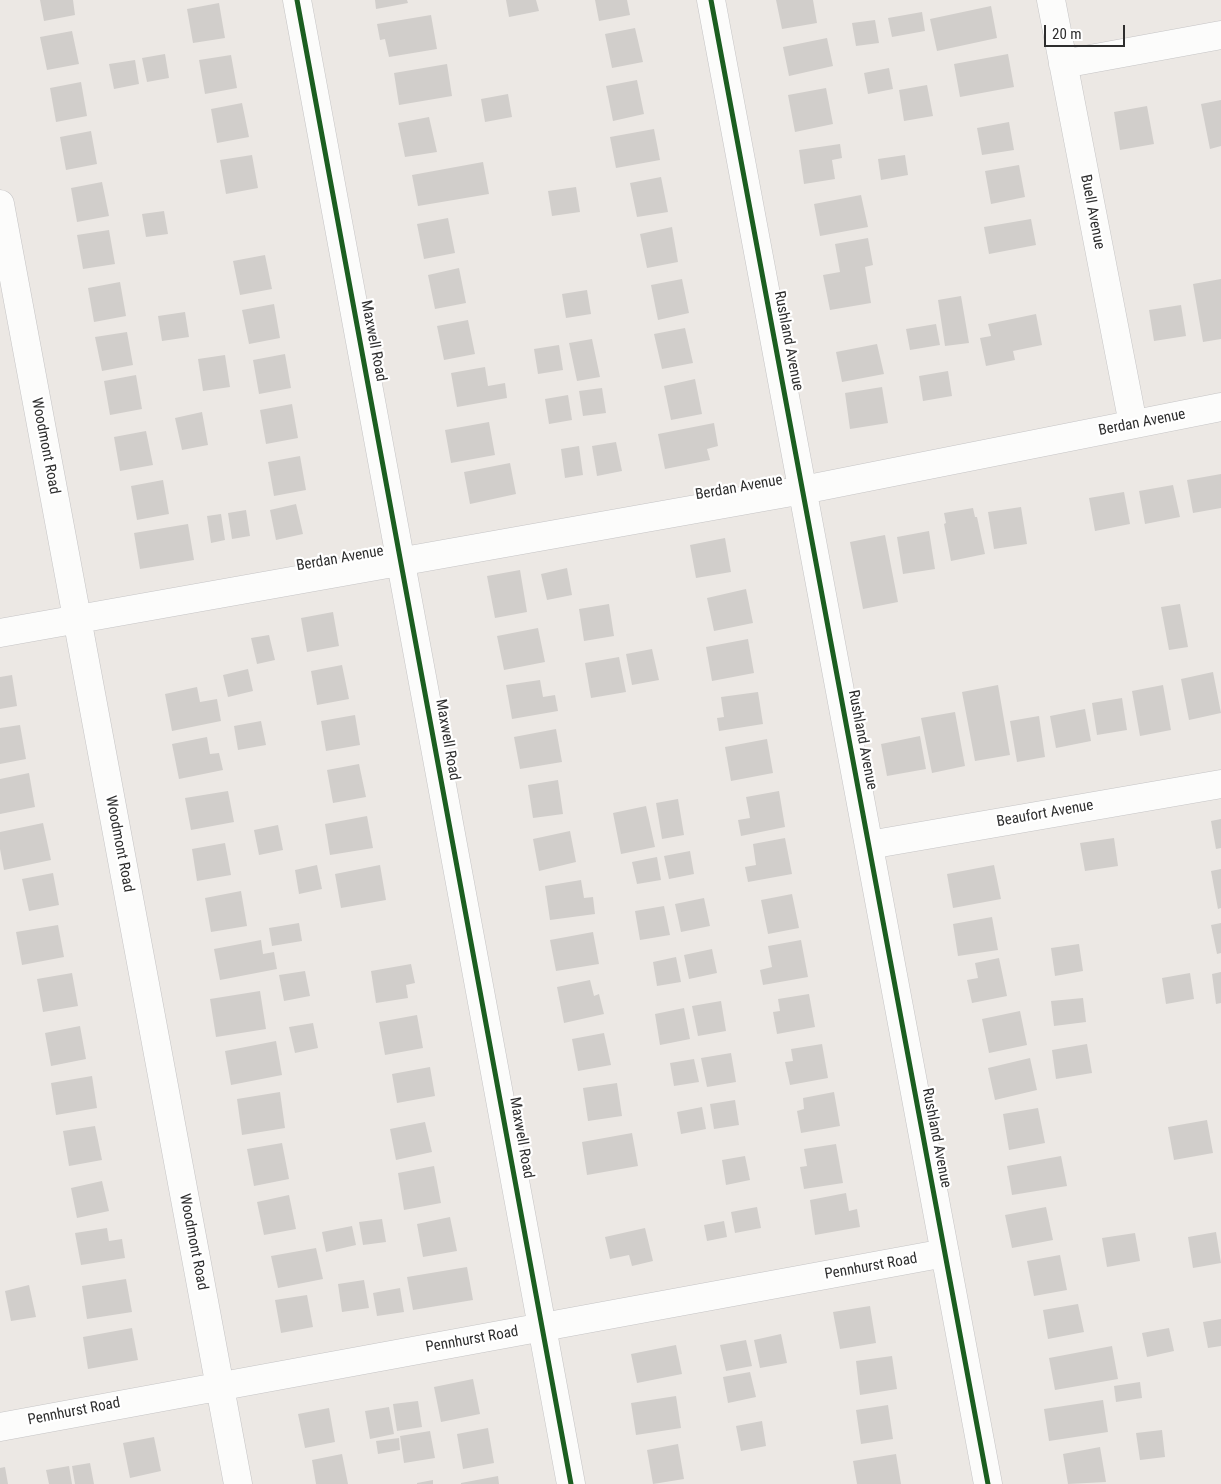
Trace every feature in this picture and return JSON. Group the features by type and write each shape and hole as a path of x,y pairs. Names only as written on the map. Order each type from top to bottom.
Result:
{"street":[{"name":"Maxwell Road","path":"297,0 402,560 571,1484"},
{"name":"Rushland Avenue","path":"711,0 988,1484"},
{"name":"Buell Avenue","path":"1051,0 1133,424"},
{"path":"1063,64 1221,35"},
{"name":"Woodmont Road","path":"0,204 238,1484"},
{"name":"Berdan Avenue","path":"0,634 402,560 803,490 1221,407"},
{"name":"Beaufort Avenue","path":"869,845 1221,784"},
{"name":"Pennhurst Road","path":"0,1427 945,1253"}],"building":[{"path":"40,0 73,0 75,15 44,21"},
{"path":"375,0 407,0 408,3 376,9"},
{"path":"506,0 536,0 539,11 509,17"},
{"path":"595,0 627,0 630,15 599,21"},
{"path":"776,0 813,0 817,23 782,29"},
{"path":"219,3 225,38 193,43 187,9"},
{"path":"991,6 997,38 937,51 930,19"},
{"path":"922,12 925,31 892,37 888,18"},
{"path":"431,15 437,49 389,57 385,39 380,40 377,24"},
{"path":"875,20 879,43 856,46 852,23"},
{"path":"635,28 643,62 612,68 605,34"},
{"path":"72,31 79,64 47,70 40,37"},
{"path":"827,38 833,66 789,76 783,47"},
{"path":"165,54 169,78 147,82 142,58"},
{"path":"1008,54 1014,87 960,97 954,64"},
{"path":"231,55 237,88 205,94 199,60"},
{"path":"135,60 139,84 114,89 109,64"},
{"path":"447,64 452,96 399,105 394,73"},
{"path":"889,68 893,89 868,94 864,73"},
{"path":"637,80 644,114 613,121 606,86"},
{"path":"81,82 87,116 56,122 50,88"},
{"path":"927,85 933,116 904,121 899,90"},
{"path":"826,88 833,124 795,132 788,95"},
{"path":"508,94 512,117 485,122 481,99"},
{"path":"1221,100 1221,146 1210,149 1201,104"},
{"path":"242,103 249,137 217,143 211,109"},
{"path":"1147,106 1154,144 1120,150 1114,112"},
{"path":"429,117 437,152 405,157 398,123"},
{"path":"1009,122 1014,150 982,155 977,128"},
{"path":"654,129 660,160 616,168 610,137"},
{"path":"91,131 97,164 66,170 60,137"},
{"path":"840,144 842,158 832,160 835,179 804,184 799,150"},
{"path":"252,155 258,188 226,194 220,160"},
{"path":"905,155 908,175 881,180 878,159"},
{"path":"483,162 489,194 418,206 412,175"},
{"path":"1019,165 1025,197 991,204 985,171"},
{"path":"661,177 668,212 637,217 630,183"},
{"path":"102,182 109,216 77,222 71,188"},
{"path":"576,187 580,212 552,216 548,191"},
{"path":"861,195 868,227 820,236 814,204"},
{"path":"164,211 168,234 146,237 142,214"},
{"path":"448,218 455,253 424,259 417,224"},
{"path":"1031,219 1036,245 989,254 984,227"},
{"path":"672,227 678,262 647,268 640,234"},
{"path":"109,230 115,264 83,269 77,235"},
{"path":"868,238 873,265 865,267 871,303 830,310 823,275 840,272 835,244"},
{"path":"265,255 272,289 240,295 233,261"},
{"path":"459,268 466,303 435,309 428,275"},
{"path":"682,279 689,313 658,320 651,285"},
{"path":"1221,279 1221,339 1203,342 1193,284"},
{"path":"120,282 126,316 94,322 88,288"},
{"path":"587,290 591,314 566,318 562,294"},
{"path":"961,296 969,343 945,346 938,300"},
{"path":"274,304 280,338 249,344 242,310"},
{"path":"1181,305 1186,336 1154,341 1149,310"},
{"path":"185,312 189,337 162,341 158,316"},
{"path":"1036,314 1042,345 1013,351 1015,360 986,366 980,338 991,336 988,324"},
{"path":"468,320 475,354 444,360 437,326"},
{"path":"936,324 940,345 910,350 906,329"},
{"path":"685,328 693,363 662,369 654,334"},
{"path":"127,332 133,365 102,371 95,337"},
{"path":"592,339 600,377 577,381 569,343"},
{"path":"877,344 884,374 842,382 836,352"},
{"path":"559,345 563,370 538,374 534,349"},
{"path":"285,354 291,388 259,394 253,360"},
{"path":"225,355 230,387 203,391 198,359"},
{"path":"485,367 488,386 505,383 507,398 457,407 451,373"},
{"path":"948,371 952,396 923,401 919,376"},
{"path":"136,375 142,409 110,415 104,381"},
{"path":"695,379 702,414 671,420 664,386"},
{"path":"882,387 888,423 850,429 845,393"},
{"path":"602,388 606,413 583,416 579,391"},
{"path":"568,395 572,420 549,424 545,399"},
{"path":"292,404 298,438 266,444 260,410"},
{"path":"202,412 208,445 182,450 175,418"},
{"path":"489,422 495,455 451,463 445,430"},
{"path":"714,423 718,446 707,449 710,460 665,469 658,434"},
{"path":"146,431 153,465 120,471 114,437"},
{"path":"616,442 622,471 597,476 592,446"},
{"path":"579,446 583,475 565,478 561,449"},
{"path":"300,456 306,490 274,496 268,462"},
{"path":"510,463 516,494 470,504 464,472"},
{"path":"1221,474 1221,508 1193,513 1187,480"},
{"path":"163,480 169,514 137,520 131,486"},
{"path":"1173,485 1180,517 1145,524 1139,491"},
{"path":"1124,492 1130,524 1095,531 1089,498"},
{"path":"296,504 303,534 276,540 270,510"},
{"path":"1021,507 1027,544 994,549 988,512"},
{"path":"973,508 975,517 977,517 985,554 951,561 944,524 946,523 944,513"},
{"path":"246,510 250,536 232,539 228,513"},
{"path":"221,514 225,540 211,543 207,516"},
{"path":"188,524 194,560 140,569 134,533"},
{"path":"929,531 935,569 903,574 897,537"},
{"path":"885,535 898,602 863,609 850,542"},
{"path":"725,538 731,572 696,578 690,545"},
{"path":"567,568 572,595 547,600 541,574"},
{"path":"520,570 527,612 495,618 487,576"},
{"path":"746,589 753,623 714,631 707,598"},
{"path":"609,604 614,636 584,641 579,609"},
{"path":"1180,604 1188,647 1169,650 1161,607"},
{"path":"333,612 339,646 307,652 301,618"},
{"path":"538,628 545,662 504,670 497,636"},
{"path":"269,635 275,660 257,664 251,638"},
{"path":"748,639 754,673 712,681 706,647"},
{"path":"652,649 659,680 632,685 626,654"},
{"path":"619,657 626,692 591,698 585,663"},
{"path":"342,665 349,699 317,705 311,671"},
{"path":"248,669 253,691 228,697 223,675"},
{"path":"1213,672 1221,713 1189,720 1181,679"},
{"path":"12,675 17,706 0,709 0,677"},
{"path":"540,680 543,697 555,695 558,711 512,719 506,685"},
{"path":"998,685 1010,755 975,761 962,692"},
{"path":"1163,685 1171,730 1140,736 1132,691"},
{"path":"197,687 200,702 217,699 221,721 172,731 165,694"},
{"path":"758,692 763,724 719,731 717,718 724,717 721,697"},
{"path":"1122,698 1127,730 1097,735 1092,703"},
{"path":"1085,709 1091,741 1056,748 1050,716"},
{"path":"955,712 965,766 932,773 921,718"},
{"path":"355,715 360,745 326,751 321,721"},
{"path":"1039,716 1045,757 1017,762 1010,721"},
{"path":"261,721 266,745 238,750 234,726"},
{"path":"20,725 26,759 0,764 0,728"},
{"path":"556,729 562,762 520,769 514,737"},
{"path":"920,736 926,769 887,776 881,744"},
{"path":"207,737 210,754 219,753 223,770 179,779 172,744"},
{"path":"767,739 773,773 731,781 725,747"},
{"path":"359,764 366,797 333,803 327,770"},
{"path":"29,773 35,807 0,814 0,779"},
{"path":"558,780 563,814 533,818 528,785"},
{"path":"228,791 234,822 191,830 185,798"},
{"path":"779,791 785,827 741,836 738,820 750,818 746,797"},
{"path":"678,799 684,835 662,839 656,803"},
{"path":"646,806 655,847 621,854 613,813"},
{"path":"367,816 373,848 330,855 325,824"},
{"path":"1221,819 1221,848 1216,849 1211,821"},
{"path":"43,823 51,860 4,870 0,849 0,832"},
{"path":"278,825 283,850 259,855 254,830"},
{"path":"570,831 576,862 539,871 533,839"},
{"path":"785,838 792,874 748,882 745,867 756,865 753,844"},
{"path":"1114,838 1118,866 1085,871 1080,843"},
{"path":"225,843 231,875 197,881 192,849"},
{"path":"690,851 694,874 669,879 664,856"},
{"path":"657,857 661,880 637,884 632,862"},
{"path":"317,865 322,889 299,894 295,870"},
{"path":"380,865 386,900 341,908 335,874"},
{"path":"994,865 1001,899 953,908 947,874"},
{"path":"1221,869 1221,908 1218,909 1211,871"},
{"path":"53,873 59,905 29,911 22,879"},
{"path":"581,880 584,898 593,897 595,914 550,920 545,886"},
{"path":"241,891 247,926 211,932 205,898"},
{"path":"792,894 799,928 768,934 761,900"},
{"path":"704,898 710,926 681,932 675,904"},
{"path":"664,906 670,935 640,940 635,911"},
{"path":"992,917 998,950 958,956 953,924"},
{"path":"299,923 302,941 272,946 269,928"},
{"path":"1221,923 1221,953 1217,954 1211,925"},
{"path":"58,925 64,957 22,965 16,932"},
{"path":"593,932 599,964 556,971 550,940"},
{"path":"261,940 263,954 274,952 277,969 220,980 214,949"},
{"path":"801,940 808,977 763,985 760,970 772,967 768,946"},
{"path":"1079,944 1083,971 1055,976 1051,948"},
{"path":"712,949 717,973 689,979 684,955"},
{"path":"676,957 681,982 657,986 653,962"},
{"path":"999,958 1007,996 972,1003 967,980 978,978 975,963"},
{"path":"411,964 415,983 406,985 408,998 376,1003 371,971"},
{"path":"305,971 310,996 284,1001 279,975"},
{"path":"1221,972 1221,1003 1216,1004 1212,974"},
{"path":"72,973 78,1006 43,1012 37,979"},
{"path":"1190,973 1194,999 1166,1004 1162,978"},
{"path":"590,980 594,996 599,994 604,1014 564,1023 557,987"},
{"path":"260,991 266,1029 216,1037 210,999"},
{"path":"809,994 815,1027 777,1034 773,1012 780,1011 778,999"},
{"path":"1083,998 1086,1022 1054,1026 1051,1001"},
{"path":"721,1001 726,1031 698,1036 692,1006"},
{"path":"684,1008 690,1039 660,1045 655,1014"},
{"path":"1020,1011 1027,1045 989,1053 982,1019"},
{"path":"417,1015 423,1048 385,1055 379,1022"},
{"path":"313,1023 318,1048 295,1053 289,1027"},
{"path":"80,1026 86,1059 51,1066 45,1033"},
{"path":"604,1033 611,1065 578,1071 572,1039"},
{"path":"276,1041 282,1075 231,1085 225,1051"},
{"path":"822,1044 828,1078 790,1085 785,1062 793,1061 791,1049"},
{"path":"1087,1044 1092,1073 1056,1079 1052,1050"},
{"path":"731,1053 736,1082 707,1087 701,1058"},
{"path":"1030,1058 1037,1090 995,1100 988,1068"},
{"path":"694,1059 699,1082 674,1086 670,1063"},
{"path":"430,1067 435,1096 397,1103 392,1074"},
{"path":"92,1076 97,1108 56,1115 51,1083"},
{"path":"617,1083 622,1116 588,1121 583,1088"},
{"path":"280,1092 285,1128 242,1135 237,1099"},
{"path":"834,1092 840,1126 801,1133 797,1111 804,1109 803,1098"},
{"path":"735,1100 739,1125 714,1129 710,1104"},
{"path":"702,1107 706,1129 681,1134 677,1112"},
{"path":"1038,1108 1045,1143 1009,1150 1003,1114"},
{"path":"1207,1120 1213,1153 1174,1160 1168,1127"},
{"path":"425,1122 432,1152 396,1160 390,1129"},
{"path":"95,1126 102,1160 69,1166 63,1131"},
{"path":"632,1133 638,1166 587,1175 582,1142"},
{"path":"282,1143 289,1179 254,1186 247,1149"},
{"path":"836,1144 843,1183 804,1189 800,1167 807,1166 804,1149"},
{"path":"745,1156 750,1180 726,1185 722,1160"},
{"path":"1061,1156 1067,1186 1012,1195 1007,1166"},
{"path":"434,1166 441,1203 404,1210 398,1173"},
{"path":"102,1181 109,1211 77,1218 71,1188"},
{"path":"846,1193 849,1211 857,1209 860,1227 815,1235 810,1200"},
{"path":"289,1195 296,1229 264,1235 257,1202"},
{"path":"757,1207 761,1228 735,1233 731,1212"},
{"path":"1046,1207 1053,1240 1012,1248 1005,1215"},
{"path":"450,1217 457,1251 423,1257 417,1224"},
{"path":"382,1219 386,1242 363,1245 359,1222"},
{"path":"724,1221 727,1237 707,1241 704,1225"},
{"path":"352,1226 356,1245 326,1252 322,1232"},
{"path":"107,1228 109,1241 122,1239 125,1258 81,1265 75,1233"},
{"path":"645,1228 653,1261 632,1266 629,1255 610,1259 605,1237"},
{"path":"1216,1232 1221,1263 1193,1268 1188,1237"},
{"path":"1135,1233 1140,1261 1107,1267 1102,1238"},
{"path":"316,1248 323,1279 278,1288 271,1256"},
{"path":"1060,1255 1067,1290 1034,1296 1027,1261"},
{"path":"467,1267 473,1300 413,1310 407,1277"},
{"path":"126,1279 132,1312 87,1319 82,1286"},
{"path":"364,1280 369,1308 342,1312 338,1284"},
{"path":"29,1285 36,1317 11,1321 5,1291"},
{"path":"400,1288 404,1312 377,1316 373,1293"},
{"path":"307,1295 313,1327 281,1333 275,1300"},
{"path":"1078,1304 1084,1332 1048,1339 1043,1310"},
{"path":"870,1306 876,1343 840,1349 833,1312"},
{"path":"1221,1319 1221,1346 1208,1348 1203,1322"},
{"path":"132,1328 138,1360 88,1369 83,1337"},
{"path":"1169,1328 1174,1351 1147,1357 1142,1333"},
{"path":"781,1334 787,1363 760,1368 754,1340"},
{"path":"746,1340 752,1366 726,1371 720,1345"},
{"path":"676,1345 682,1374 637,1383 631,1354"},
{"path":"1112,1346 1118,1379 1055,1390 1049,1358"},
{"path":"892,1356 897,1389 860,1395 856,1361"},
{"path":"750,1372 756,1397 728,1403 723,1377"},
{"path":"473,1379 480,1414 441,1422 434,1387"},
{"path":"1140,1382 1142,1398 1116,1402 1114,1386"},
{"path":"676,1396 681,1428 636,1435 631,1403"},
{"path":"1103,1400 1108,1432 1049,1441 1044,1409"},
{"path":"418,1401 422,1427 397,1431 393,1404"},
{"path":"888,1405 893,1439 861,1444 856,1410"},
{"path":"389,1407 394,1434 370,1439 365,1411"},
{"path":"329,1408 335,1442 305,1448 298,1414"},
{"path":"762,1421 766,1446 741,1451 736,1426"},
{"path":"488,1428 494,1463 463,1469 457,1434"},
{"path":"1162,1430 1165,1457 1140,1460 1136,1433"},
{"path":"430,1431 435,1458 404,1463 400,1436"},
{"path":"154,1437 161,1471 130,1478 123,1443"},
{"path":"399,1438 400,1450 378,1454 376,1441"},
{"path":"678,1444 684,1479 653,1484 647,1450"},
{"path":"1100,1447 1106,1482 1068,1484 1063,1454"},
{"path":"342,1454 348,1484 316,1484 312,1460"},
{"path":"896,1454 901,1484 857,1484 853,1461"},
{"path":"90,1463 94,1484 75,1484 72,1466"},
{"path":"69,1466 72,1484 49,1484 46,1470"},
{"path":"5,1467 8,1484 0,1484 0,1468"},
{"path":"498,1476 499,1484 461,1484 461,1483"},
{"path":"433,1480 433,1484 417,1484 417,1483"}],"cycle path":[{"path":"297,0 571,1484"},
{"path":"711,0 988,1484"}]}
